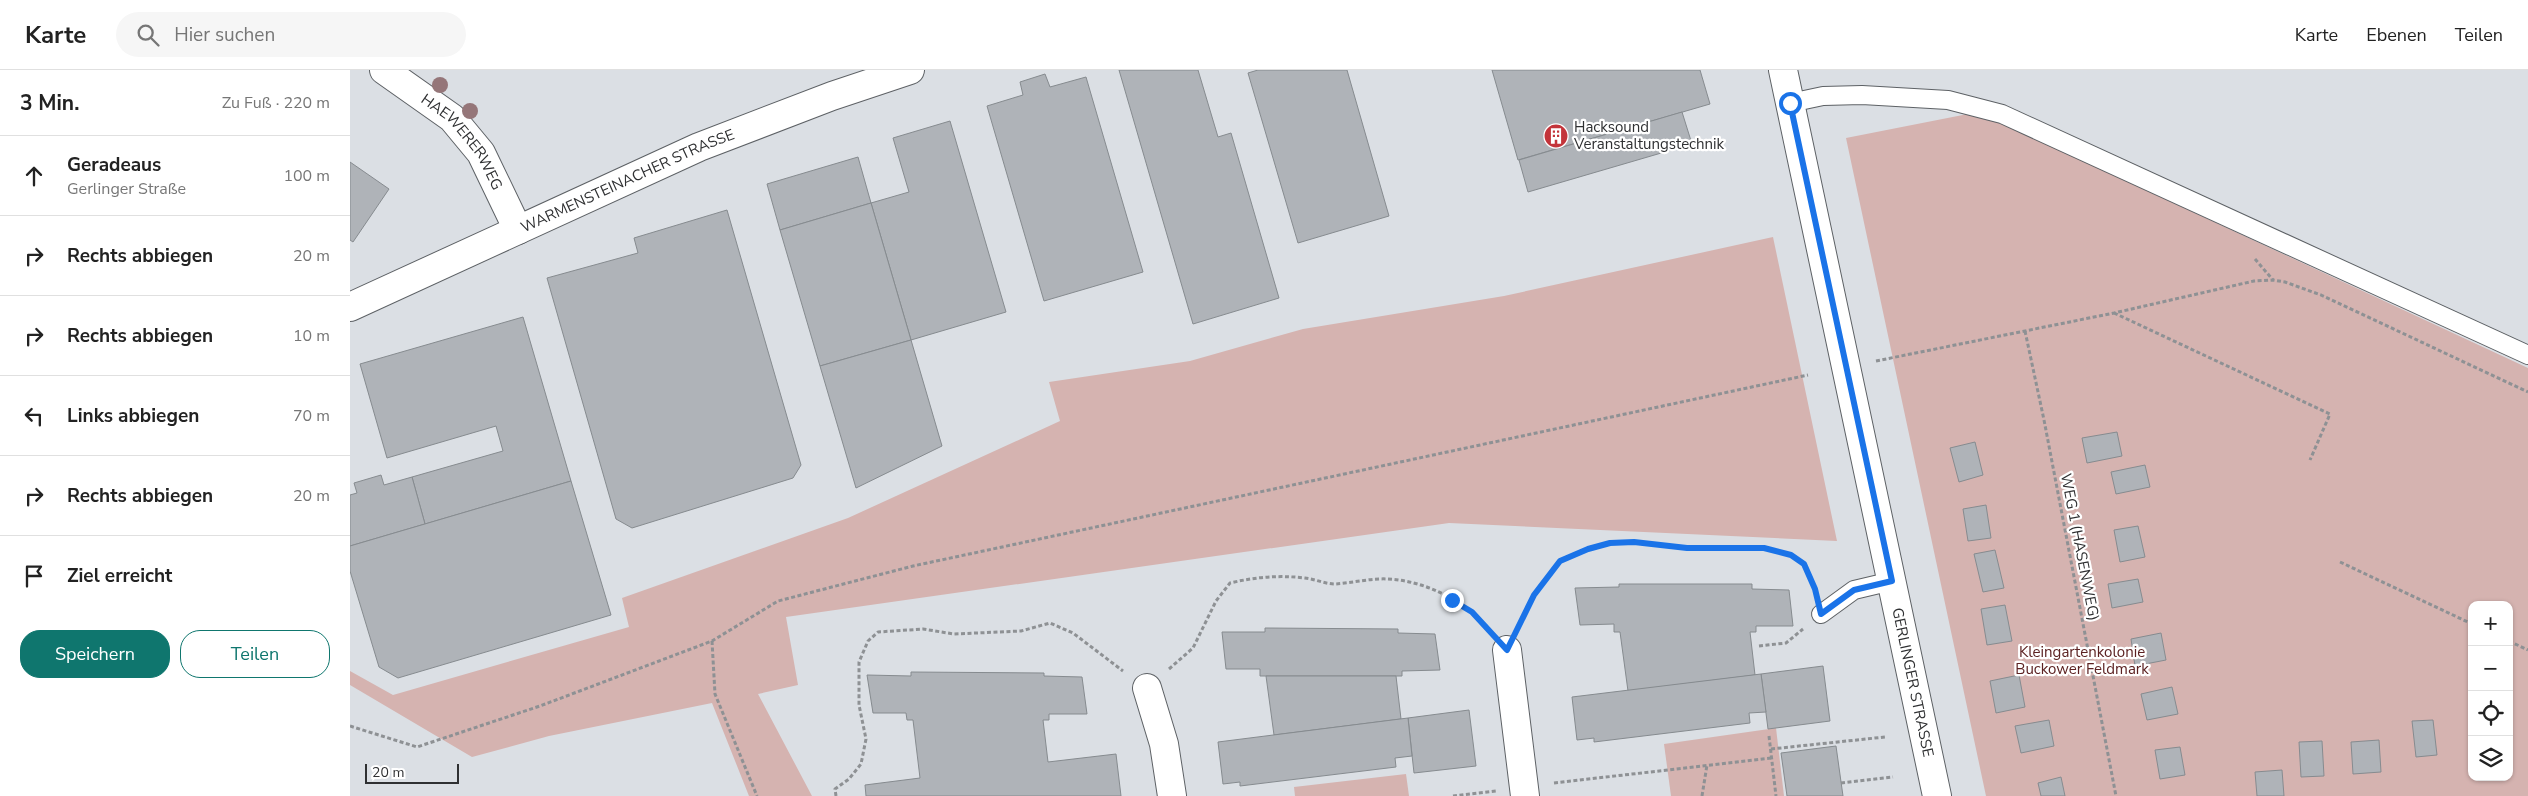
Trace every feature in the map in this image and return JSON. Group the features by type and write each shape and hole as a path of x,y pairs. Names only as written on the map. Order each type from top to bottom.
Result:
{"street":[{"name":"HAEWERERWEG","path":"384,70 452,118 480,152 518,230"},
{"name":"WARMENSTEINACHER STRASSE","path":"350,307 699,147 832,96 910,70"},
{"name":"GERLINGER STRASSE","path":"1783,70 1937,796"},
{"path":"1507,650 1525,792"},
{"path":"1147,688 1164,744 1172,796"}],"lane":[{"path":"1790,103 1823,96 1862,95 1948,100 2002,114 2528,355"},
{"path":"1821,614 1854,590 1892,581"}],"path":[{"path":"1875,361 2114,313 2254,281 2273,280 2321,294 2528,392"},
{"path":"2114,313 2330,414 2310,460"},
{"name":"WEG 1 (HASENWEG)","path":"2025,331 2044,420 2116,796"},
{"path":"350,726 417,747 540,706 712,642 778,601 913,566 1808,375"},
{"path":"836,796 835,789 849,779 861,764 866,739 859,705 859,662 868,641 878,632 923,629 954,634 1021,631 1050,623 1074,633 1147,688 1193,648 1216,601 1230,583 1259,576 1306,578 1333,584 1386,579 1413,582 1438,592 1472,612 1507,650 1534,595 1560,561 1588,549 1610,543 1634,542 1687,548 1764,548 1791,555 1804,564 1815,589 1821,614 1786,643 1759,646"},
{"path":"2340,562 2468,622"},
{"path":"712,642 715,694 757,796"},
{"path":"2513,643 2528,650"},
{"path":"1769,736 1776,796"},
{"path":"1771,749 1884,737"},
{"path":"1453,796 1525,792 1707,765 1772,758"},
{"path":"1702,796 1707,765"},
{"path":"1841,783 1892,777"}],"green space":[{"name":"Kleingartenkolonie Buckower Feldmark","path":"1978,112 2528,368 2528,796 1986,796 1846,138"},
{"path":"1773,237 1837,541 1449,523 786,617 798,685 758,694 812,796 749,796 712,703 549,736 472,757 350,685 350,671 393,695 629,627 622,598 848,518 1060,421 1049,382 1190,361 1303,329 1504,296"},
{"path":"1776,728 1784,796 1671,796 1664,744"},
{"path":"1406,774 1409,796 1295,796 1294,787"}],"building":[{"path":"1119,70 1198,70 1218,137 1231,133 1279,298 1193,324"},
{"path":"1258,70 1347,70 1389,216 1298,243 1248,73"},
{"name":"Hacksound Veranstaltungstechnik","path":"1492,70 1700,70 1710,104 1518,160"},
{"path":"1045,74 1050,87 1086,77 1143,272 1044,301 987,106 1023,95 1020,82"},
{"path":"1682,112 1692,144 1528,192 1519,160"},
{"path":"950,121 1006,312 911,340 871,203 909,192 893,138"},
{"path":"858,157 871,203 780,230 767,184"},
{"path":"350,162 389,189 353,242 350,240"},
{"path":"871,203 911,340 820,366 780,230"},
{"path":"727,210 801,465 793,478 632,528 616,519 547,278 638,253 634,238"},
{"path":"523,317 571,481 425,524 412,477 503,451 496,426 387,458 360,364"},
{"path":"911,340 942,446 856,488 820,366"},
{"path":"2117,432 2122,456 2087,463 2082,438"},
{"path":"1975,442 1983,475 1959,482 1950,448"},
{"path":"2145,465 2150,487 2116,494 2111,472"},
{"path":"381,475 384,485 412,477 425,524 350,546 350,495 357,493 354,483"},
{"path":"571,481 611,615 398,678 379,667 350,571 350,546"},
{"path":"1986,505 1991,538 1968,541 1963,509"},
{"path":"2138,526 2145,557 2120,562 2114,530"},
{"path":"1995,550 2004,588 1983,592 1974,554"},
{"path":"2138,579 2143,602 2112,608 2108,584"},
{"path":"1619,584 1752,584 1752,589 1789,590 1793,626 1756,626 1756,632 1750,632 1755,675 1628,691 1620,632 1614,632 1614,624 1580,625 1575,588 1619,587"},
{"path":"2005,605 2012,641 1987,645 1981,609"},
{"path":"1265,628 1398,629 1398,633 1435,634 1440,670 1402,671 1402,676 1260,676 1260,669 1226,669 1222,632 1265,632"},
{"path":"2161,633 2166,660 2135,666 2131,639"},
{"path":"1823,666 1830,721 1768,729 1761,674"},
{"path":"911,672 1044,673 1044,676 1082,677 1087,714 1049,714 1049,720 1043,720 1048,762 1116,754 1121,796 866,796 865,785 920,778 913,720 907,720 906,713 873,713 867,675 911,676"},
{"path":"1761,674 1766,712 1749,713 1750,723 1594,742 1594,738 1577,740 1572,697"},
{"path":"2019,675 2025,707 1996,713 1990,681"},
{"path":"1266,676 1396,676 1401,719 1274,735"},
{"path":"2172,687 2178,714 2147,720 2141,694"},
{"path":"1469,710 1476,766 1414,773 1408,718"},
{"path":"1408,718 1412,756 1395,758 1396,767 1240,786 1240,782 1223,784 1218,742"},
{"path":"2049,720 2054,746 2021,753 2015,726"},
{"path":"2433,720 2437,755 2416,757 2412,721"},
{"path":"2379,740 2381,772 2353,774 2351,742"},
{"path":"2322,741 2324,776 2301,777 2299,742"},
{"path":"1836,746 1843,796 1787,796 1781,753"},
{"path":"2180,747 2185,775 2160,779 2155,750"},
{"path":"2282,770 2284,796 2257,796 2255,772"},
{"path":"2061,777 2065,796 2041,796 2038,783"}],"place":[{"name":"Hacksound Veranstaltungstechnik","path":"1556,136"}],"route":[{"path":"1452,600 1472,612 1507,650 1534,595 1560,561 1588,549 1610,543 1634,542 1687,548 1736,546 1764,548 1791,555 1804,564 1815,589 1821,614 1854,590 1892,581 1790,103"}]}
